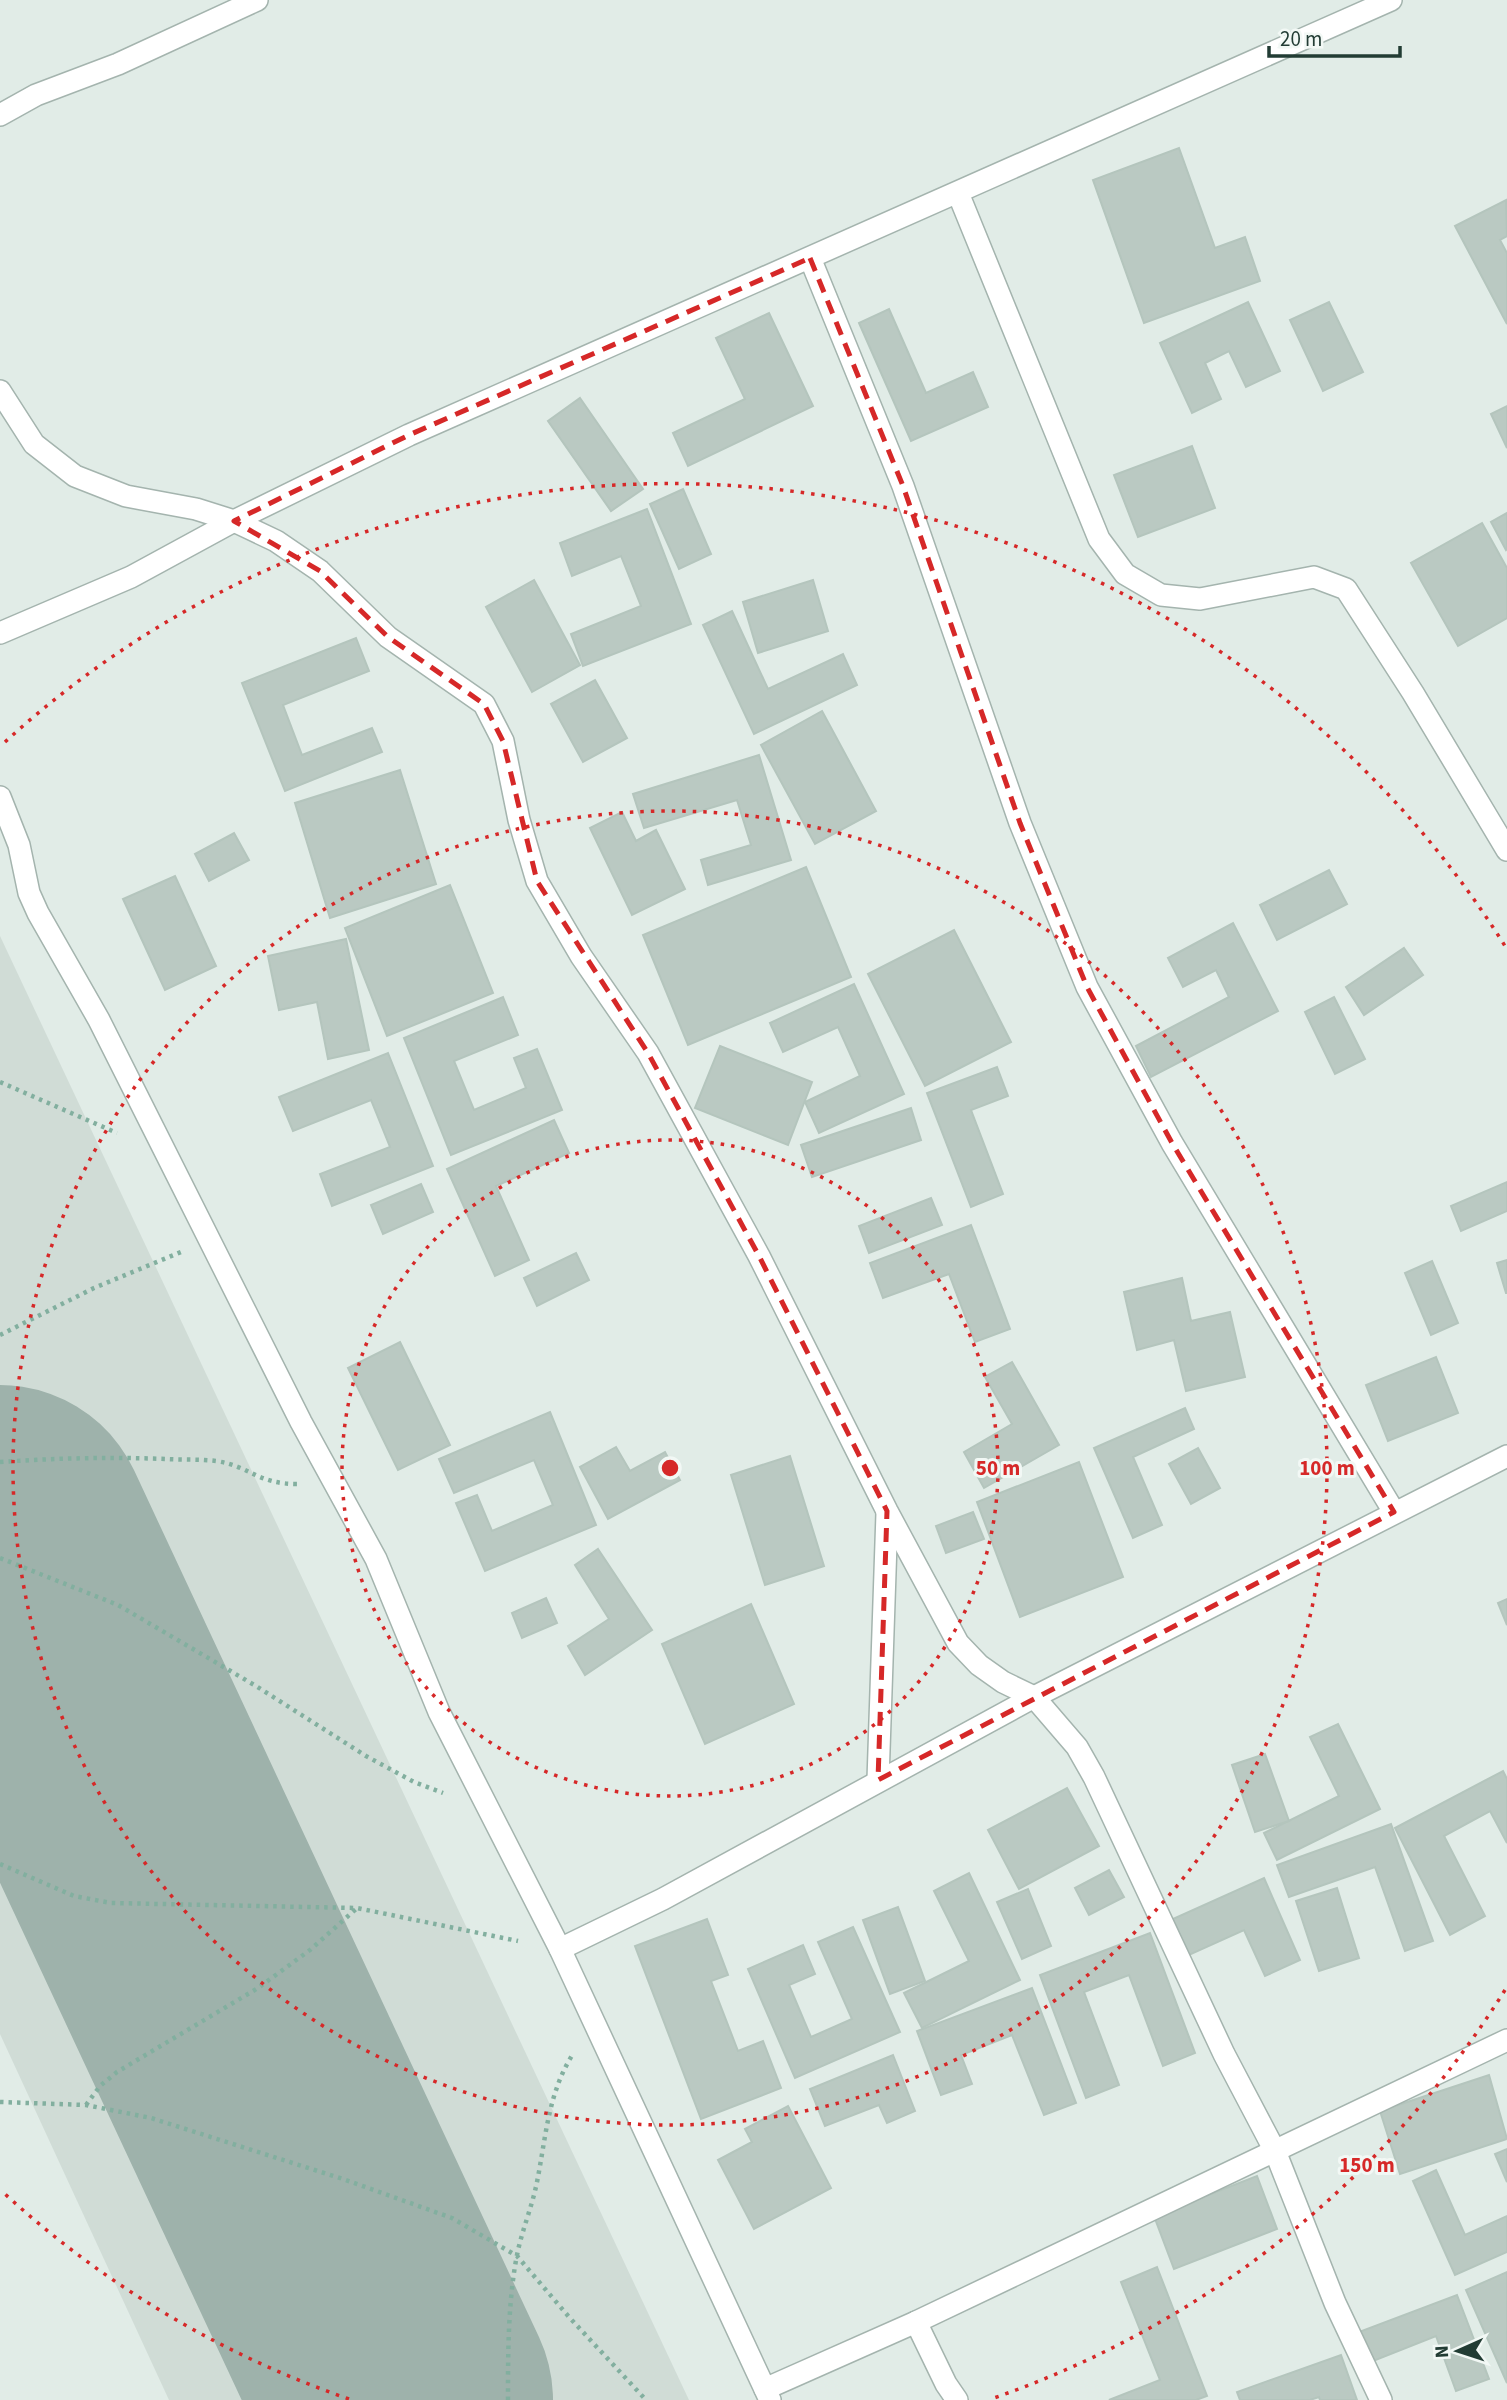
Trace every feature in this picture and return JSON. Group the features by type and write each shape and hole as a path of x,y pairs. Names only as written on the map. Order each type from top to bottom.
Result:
{"street":[{"path":"0,115 36,95 118,64 257,0"},
{"path":"0,633 27,619 131,577 234,521 409,435 1391,0"},
{"path":"958,193 1099,538 1125,574 1161,595 1200,599 1314,577 1346,589 1413,693 1507,850"},
{"path":"810,258 903,486 1020,823 1087,988 1172,1143 1394,1513"},
{"path":"0,391 34,444 75,476 126,496 196,509 234,521 276,541 320,571 388,637 484,704 503,741 519,820 537,881 581,956 648,1052 759,1256 887,1511 958,1643 979,1665 1003,1682 1034,1697 1077,1747 1094,1777 1207,2018 1275,2151 1335,2303 1381,2400"},
{"path":"0,797 19,845 29,893 38,913 99,1020 207,1230 301,1422 376,1559 439,1712 560,1949 767,2395 1507,2040"},
{"path":"560,1949 663,1899 1034,1697 1507,1456"},
{"path":"878,1780 887,1511"},
{"path":"916,2322 957,2400"}],"path":[{"path":"0,1082 117,1133 162,1141"},
{"path":"0,1335 94,1287 194,1247 207,1230"},
{"path":"0,1462 108,1457 213,1461 237,1465 257,1478 275,1484 303,1484 332,1478"},
{"path":"0,1558 118,1605 414,1782 441,1792 481,1795"},
{"path":"0,1864 74,1896 111,1903 357,1909 560,1949"},
{"path":"86,2105 100,2086 117,2072 258,1988 310,1950 357,1909"},
{"path":"508,2400 508,2349 517,2256 559,2076 575,2051 596,2031"},
{"path":"0,2102 86,2105 151,2118 343,2179 452,2218 517,2256 646,2400"}],"highlighted area":[{"path":"810,258 903,486 1020,823 1087,987 1172,1143 1394,1512 878,1780 887,1511 759,1256 648,1053 537,881 503,741 484,704 388,637 320,571 234,521 409,435"}],"shaded area":[{"path":"0,936 689,2400 169,2400 0,2034"}],"building":[{"path":"1179,148 1215,248 1245,237 1260,281 1144,323 1093,180"},
{"path":"1506,200 1507,236 1500,240 1507,253 1507,324 1455,226"},
{"path":"1248,302 1280,371 1246,387 1229,351 1205,363 1221,399 1192,413 1160,343"},
{"path":"1329,302 1363,372 1323,391 1290,320"},
{"path":"889,309 926,393 973,372 988,407 911,441 859,323"},
{"path":"769,313 813,406 688,466 673,433 745,399 716,338"},
{"path":"580,398 643,489 611,511 548,421"},
{"path":"1507,406 1507,448 1491,414"},
{"path":"1192,446 1215,508 1138,537 1114,475"},
{"path":"683,489 711,554 679,569 650,504"},
{"path":"647,509 691,624 583,666 571,634 641,606 621,556 572,576 560,543"},
{"path":"1507,513 1507,549 1506,550 1491,522"},
{"path":"1482,523 1507,568 1507,618 1458,646 1411,563"},
{"path":"534,580 580,665 532,692 486,607"},
{"path":"813,580 828,631 758,653 743,602"},
{"path":"732,611 768,689 843,654 857,685 754,734 703,625"},
{"path":"356,638 369,671 283,705 302,755 372,728 382,752 285,791 242,683"},
{"path":"595,680 627,738 583,762 551,704"},
{"path":"822,711 876,811 815,844 761,745"},
{"path":"759,755 791,860 708,885 701,860 751,845 737,800 644,828 633,794"},
{"path":"400,770 436,884 330,918 295,803"},
{"path":"622,812 636,841 656,830 685,889 632,915 590,828"},
{"path":"234,833 249,860 209,881 195,854"},
{"path":"806,867 851,977 688,1045 643,935"},
{"path":"1329,870 1347,904 1277,940 1260,905"},
{"path":"175,876 216,966 165,990 123,899"},
{"path":"450,885 493,993 387,1036 345,928"},
{"path":"1233,923 1278,1011 1151,1077 1136,1046 1229,997 1216,970 1183,987 1168,958"},
{"path":"954,930 1011,1042 925,1086 868,974"},
{"path":"346,939 369,1050 328,1059 317,1002 279,1010 268,956"},
{"path":"1404,948 1423,975 1364,1015 1346,987"},
{"path":"854,984 904,1094 819,1133 805,1102 860,1076 838,1027 783,1052 770,1023"},
{"path":"503,997 518,1035 454,1061 474,1110 526,1088 514,1058 537,1049 562,1110 451,1155 404,1038"},
{"path":"1334,997 1365,1059 1335,1074 1305,1012"},
{"path":"720,1046 812,1082 788,1145 695,1108"},
{"path":"388,1053 433,1166 332,1206 320,1174 390,1147 371,1100 293,1131 279,1097"},
{"path":"997,1067 1008,1096 971,1110 1003,1194 971,1207 927,1093"},
{"path":"911,1108 921,1140 812,1177 801,1145"},
{"path":"554,1120 569,1153 496,1186 529,1260 495,1276 447,1169"},
{"path":"1507,1182 1507,1211 1461,1231 1451,1206"},
{"path":"421,1184 433,1212 383,1234 371,1205"},
{"path":"931,1198 942,1225 869,1253 859,1226"},
{"path":"971,1225 1010,1329 975,1342 949,1274 883,1298 870,1263"},
{"path":"576,1253 589,1280 537,1306 524,1278"},
{"path":"1507,1260 1507,1293 1506,1293 1497,1263"},
{"path":"1432,1261 1458,1323 1431,1335 1405,1273"},
{"path":"1182,1278 1191,1321 1230,1312 1245,1377 1186,1391 1174,1340 1137,1350 1124,1292"},
{"path":"400,1342 450,1445 398,1470 348,1368"},
{"path":"1436,1357 1458,1413 1388,1441 1366,1385"},
{"path":"1012,1362 1059,1445 984,1488 964,1452 1012,1424 985,1377"},
{"path":"1185,1408 1194,1429 1133,1457 1162,1525 1133,1538 1094,1448"},
{"path":"550,1412 596,1525 485,1571 456,1503 477,1495 492,1531 553,1505 534,1460 454,1493 439,1459"},
{"path":"616,1447 630,1471 665,1452 680,1480 608,1519 580,1467"},
{"path":"1198,1448 1220,1488 1191,1504 1169,1464"},
{"path":"790,1456 824,1566 765,1585 731,1475"},
{"path":"1079,1462 1123,1577 1020,1617 977,1502"},
{"path":"973,1512 984,1539 946,1553 936,1526"},
{"path":"598,1549 652,1630 585,1675 568,1646 609,1619 575,1565"},
{"path":"546,1598 557,1623 522,1638 512,1613"},
{"path":"1507,1599 1507,1625 1498,1603"},
{"path":"751,1604 794,1704 705,1744 662,1644"},
{"path":"1338,1724 1380,1809 1277,1860 1264,1833 1339,1796 1310,1737"},
{"path":"1265,1754 1289,1821 1255,1832 1232,1765"},
{"path":"1503,1771 1507,1779 1507,1843 1490,1811 1444,1836 1485,1916 1450,1935 1395,1828"},
{"path":"1067,1788 1099,1846 1019,1889 988,1830"},
{"path":"1391,1824 1433,1941 1405,1951 1375,1867 1289,1897 1277,1865"},
{"path":"1109,1870 1124,1897 1089,1915 1075,1888"},
{"path":"969,1873 1020,1980 922,2028 904,1993 969,1961 934,1891"},
{"path":"1264,1878 1300,1960 1265,1976 1244,1930 1180,1959 1164,1923"},
{"path":"1337,1888 1359,1958 1319,1971 1296,1901"},
{"path":"1028,1889 1051,1946 1022,1959 997,1902"},
{"path":"898,1907 925,1981 890,1994 863,1920"},
{"path":"707,1919 728,1975 711,1981 738,2051 763,2041 781,2088 701,2119 635,1946"},
{"path":"853,1927 900,2032 795,2078 748,1969 803,1945 815,1974 789,1985 811,2037 852,2019 818,1942"},
{"path":"1150,1933 1195,2053 1163,2066 1129,1975 1084,1992 1119,2085 1086,2098 1040,1975"},
{"path":"1032,1988 1076,2103 1044,2115 1012,2035 961,2055 972,2084 941,2095 917,2031"},
{"path":"893,2055 915,2111 887,2123 879,2105 825,2126 810,2089"},
{"path":"1489,2075 1507,2139 1400,2174 1380,2111"},
{"path":"788,2106 831,2188 754,2229 718,2160 752,2142 745,2129"},
{"path":"1507,2149 1507,2182 1495,2154"},
{"path":"1436,2170 1465,2235 1507,2216 1507,2252 1455,2275 1413,2181"},
{"path":"1257,2176 1277,2229 1174,2269 1154,2216"},
{"path":"1157,2267 1207,2396 1196,2400 1109,2400 1160,2380 1121,2282"},
{"path":"1507,2272 1507,2383 1466,2290"},
{"path":"1457,2295 1489,2379 1456,2391 1436,2336 1363,2365 1351,2335"},
{"path":"1341,2355 1357,2400 1320,2400 1319,2397 1310,2400 1240,2400 1237,2392"}],"runway":[{"path":"0,1533 405,2400"}]}
